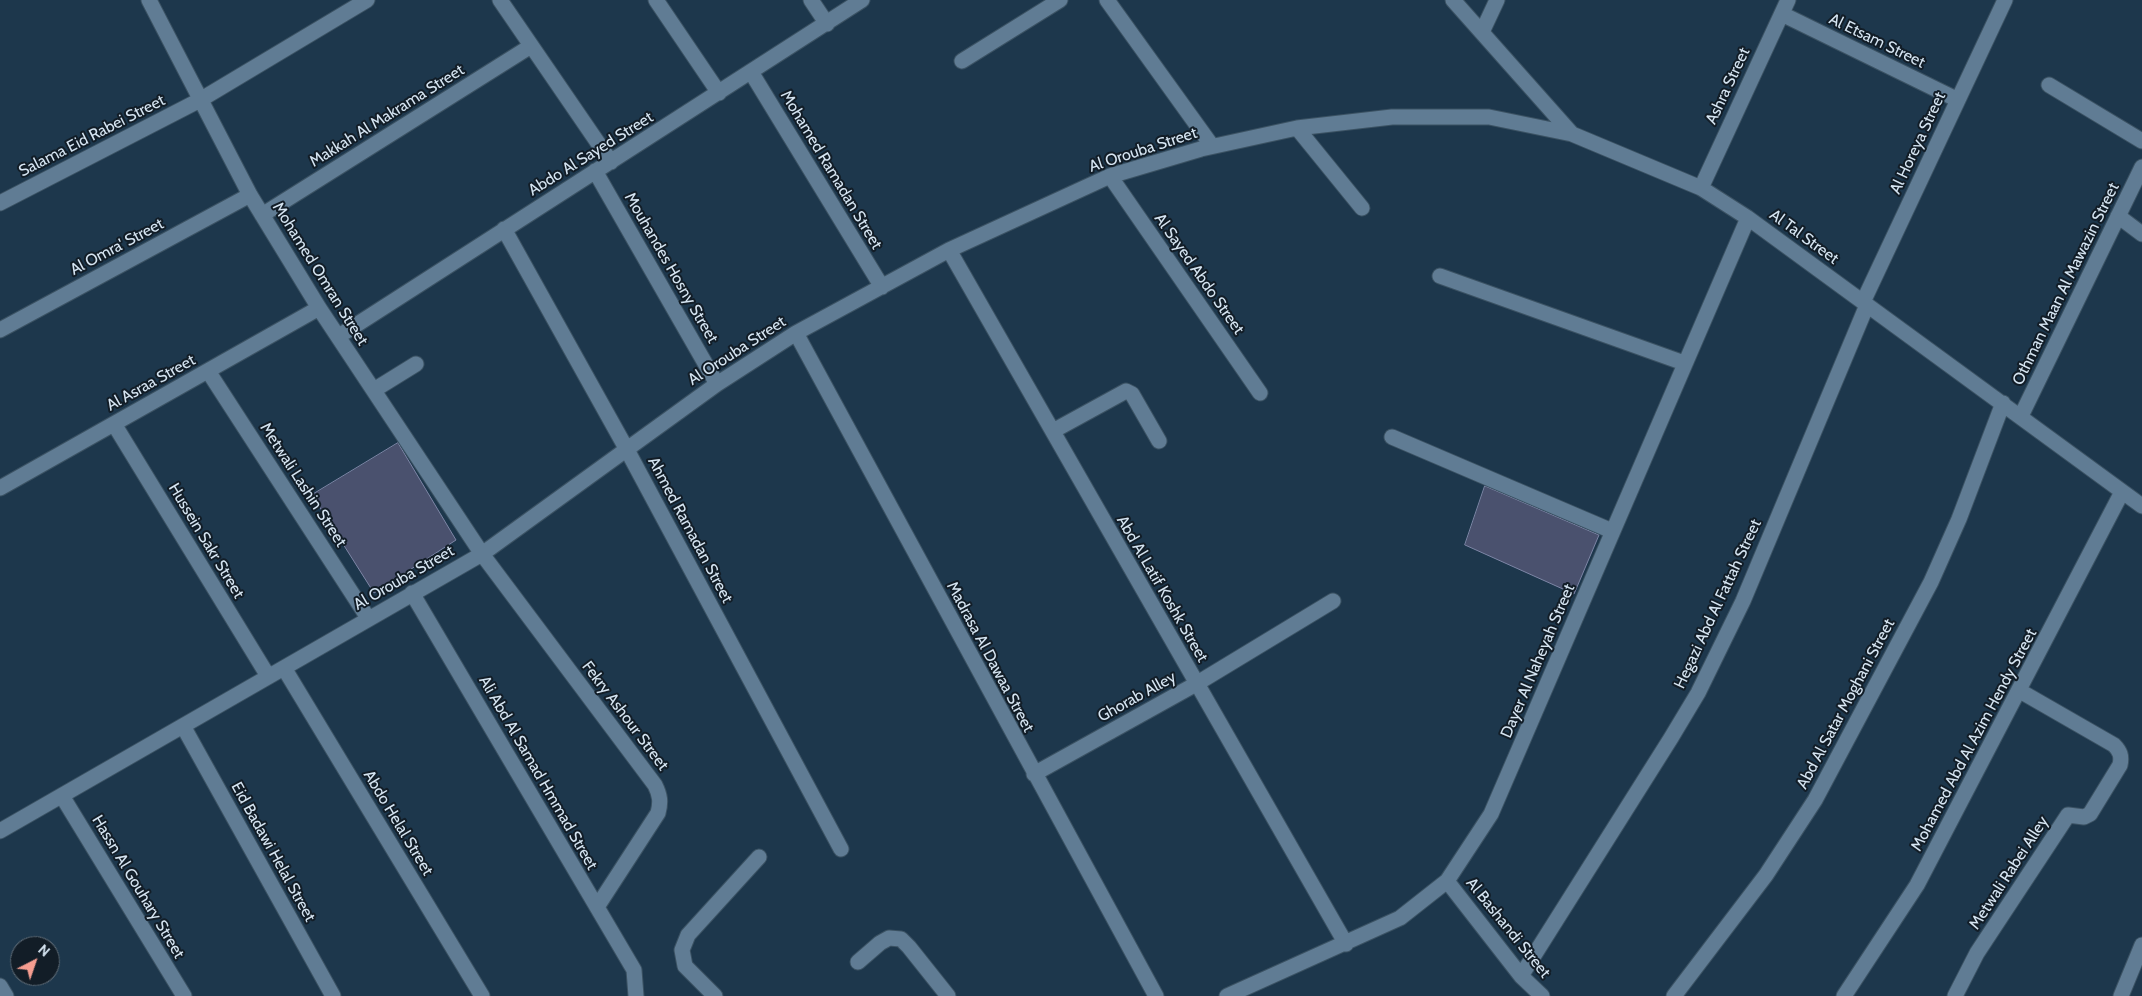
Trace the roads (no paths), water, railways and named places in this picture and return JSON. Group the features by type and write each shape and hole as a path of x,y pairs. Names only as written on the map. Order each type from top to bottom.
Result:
{"street":[{"name":"Mohamed Omran Street","path":"150,0 250,195 319,308 482,554"},
{"name":"Salama Eid Rabei Street","path":"0,203 200,100 368,0"},
{"path":"500,0 611,162"},
{"path":"656,0 719,92"},
{"path":"811,0 827,24"},
{"name":"Abdo Al Sayed Street","path":"338,336 862,0"},
{"path":"962,60 1060,0"},
{"path":"1107,0 1212,146"},
{"name":"Al Tal Street","path":"1453,0 1572,134 1701,188 1748,218 2142,506"},
{"path":"1482,32 1497,0"},
{"name":"Al Horeya Street","path":"1865,303 2006,0"},
{"name":"Al Etsam Street","path":"1785,7 1958,100"},
{"name":"Ashra Street","path":"1701,188 1785,7"},
{"name":"Makkah Al Makrama Street","path":"262,215 531,46"},
{"name":"Mohamed Ramadan Street","path":"751,72 882,286"},
{"path":"2049,85 2142,141"},
{"name":"Al Orouba Street","path":"0,831 482,554 717,384 796,334 950,250 1110,176 1212,146 1297,128 1392,117 1489,117 1572,134"},
{"path":"1297,128 1362,208"},
{"name":"Othman Maan Al Mawazin Street","path":"2021,416 2142,167"},
{"name":"Mouhandes Hosny Street","path":"595,171 717,384"},
{"name":"Al Sayed Abdo Street","path":"1110,176 1260,393"},
{"name":"Al Omra' Street","path":"0,330 250,195"},
{"path":"2118,216 2142,234"},
{"name":"Dayer Al Naheyah Street","path":"1227,996 1346,944 1400,918 1447,881 1491,814 1748,218"},
{"name":"Ahmed Ramadan Street","path":"504,230 626,448 842,849"},
{"name":"Abd Al Latif Koshk Street","path":"950,250 1346,944"},
{"path":"1440,276 1684,363"},
{"name":"Hegazi Abd Al Fattah Street","path":"1521,976 1672,738 1710,670 1743,601 1865,303"},
{"name":"Al Asraa Street","path":"0,488 319,308"},
{"name":"Madrasa Al Dawaa Street","path":"796,334 1156,996"},
{"path":"374,390 416,364"},
{"name":"Metwali Lashin Street","path":"208,370 368,618"},
{"path":"1053,431 1126,390 1132,394 1159,441"},
{"name":"Abd Al Satar Moghani Street","path":"1674,996 1766,875 1815,800 1931,582 1959,519 2003,403"},
{"name":"Hussein Sakr Street","path":"114,424 268,676"},
{"path":"1392,437 1612,531"},
{"name":"Mohamed Abd Al Azim Hendy Street","path":"1844,996 1917,885 2020,691 2122,492"},
{"name":"Fekry Ashour Street","path":"482,554 655,785 659,794 661,803 658,813 597,907"},
{"name":"Ali Abd Al Samad Hmmad Street","path":"412,593 634,970 636,996"},
{"name":"Ghorab Alley","path":"1034,774 1196,684 1333,601"},
{"name":"Abdo Helal Street","path":"284,668 482,996"},
{"name":"Metwali Rabei Alley","path":"1955,996 1977,952 2068,815 2084,817 2090,814 2120,765 2119,750 2114,745 2020,691"},
{"name":"Eid Badawi Helal Street","path":"183,726 333,996"},
{"name":"Hassn Al Gouhary Street","path":"62,796 184,996"},
{"path":"715,996 685,966 682,950 688,935 759,857"},
{"name":"Al Bashandi Street","path":"1447,881 1521,976 1542,996"},
{"path":"858,962 880,943 889,938 900,939 909,947 948,996"},
{"path":"2121,996 2142,945"},
{"path":"0,986 6,996"}]}
